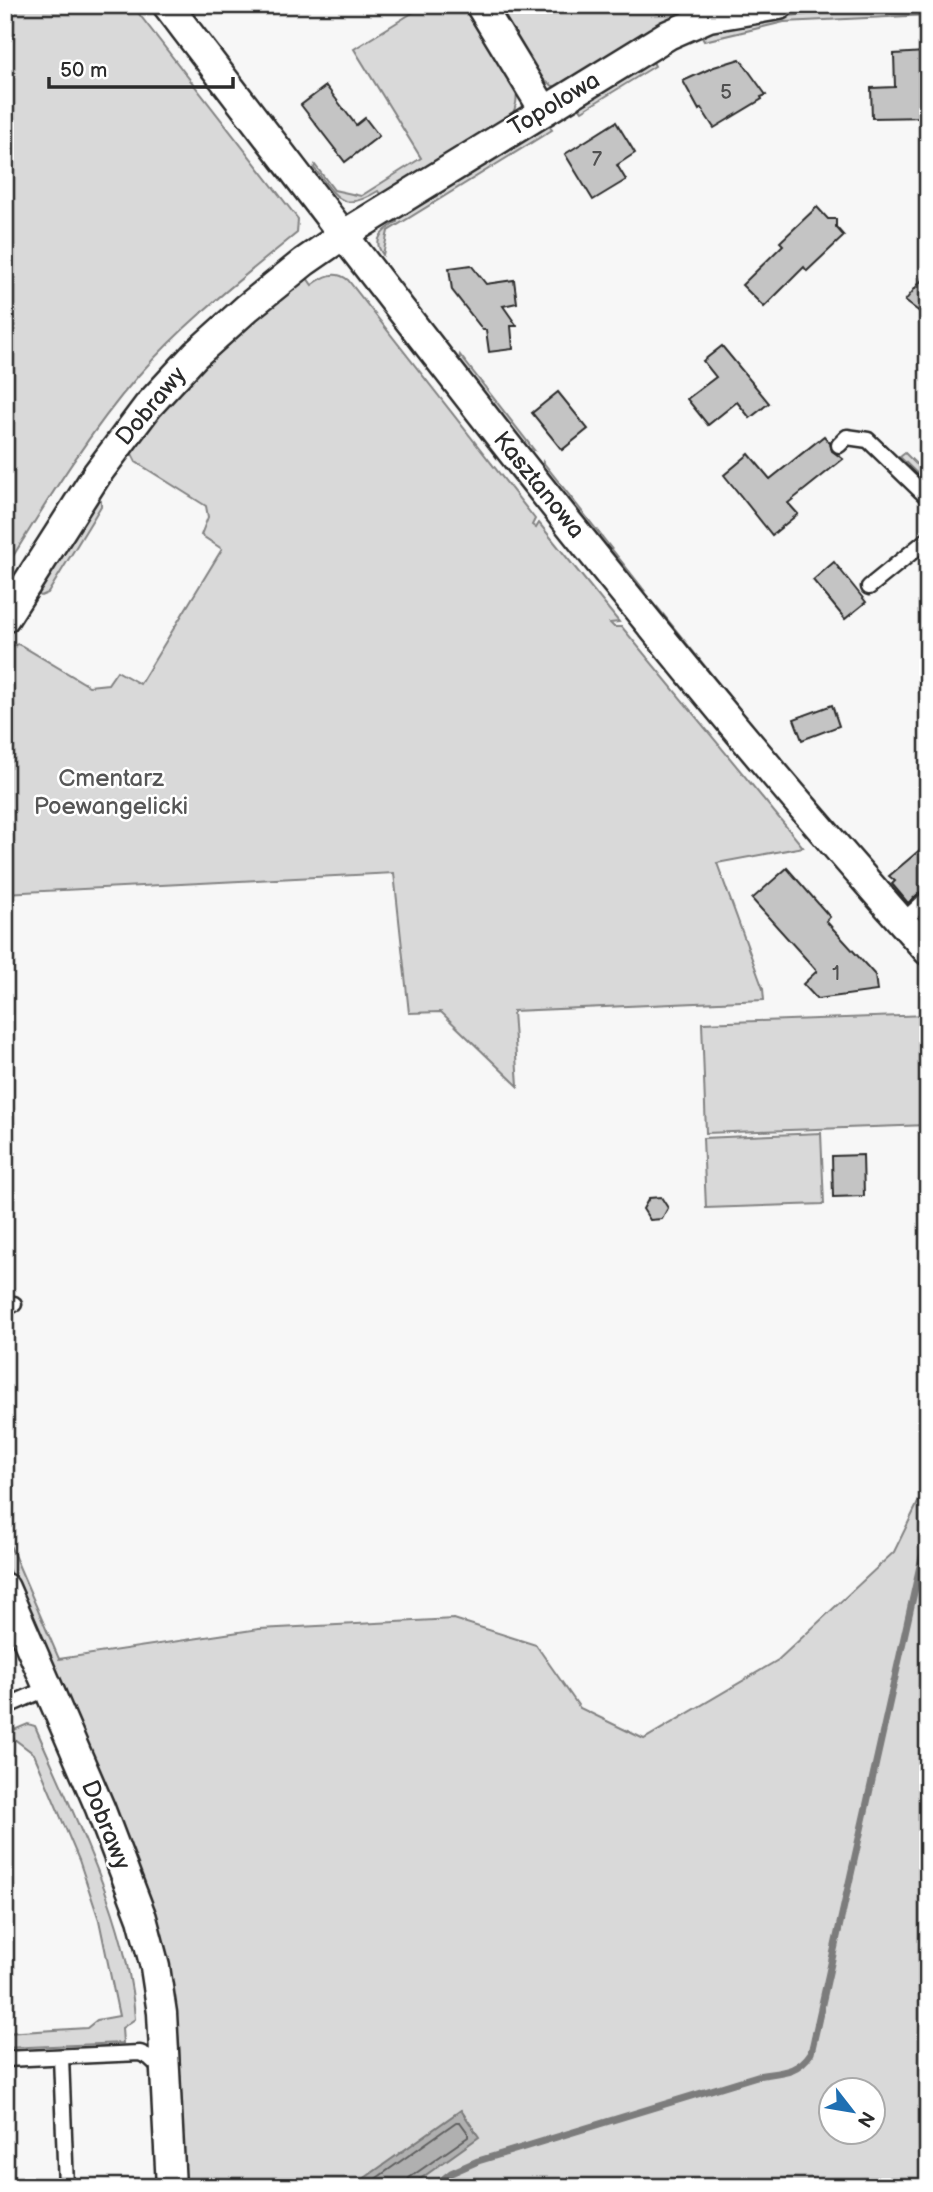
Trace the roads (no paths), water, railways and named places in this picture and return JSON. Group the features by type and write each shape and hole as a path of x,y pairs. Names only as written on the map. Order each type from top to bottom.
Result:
{"street":[{"name":"Kasztanowa","path":"167,5 453,378 765,765 928,951"},
{"path":"480,5 544,110"},
{"name":"Topolowa","path":"343,235 668,35 694,22 779,5"},
{"name":"Dobrawy","path":"5,618 109,456 170,380 247,308 303,262 343,235"},
{"name":"Dobrawy","path":"5,1588 100,1808 142,1919 155,1967 162,2013 171,2187"}],"lane":[{"path":"839,445 847,437 868,440 928,498"},
{"path":"869,587 928,540"},
{"path":"902,922 928,898"},
{"path":"5,1707 48,1688"},
{"path":"5,2059 140,2053 157,2063 165,2073"},
{"path":"61,2057 66,2187"},
{"name":"Dobrawy","path":"163,2187 171,2187"}],"water":[{"path":"461,2110 479,2137 409,2187 352,2187"}],"waterway":[{"path":"433,2187 451,2173 478,2161 757,2076 787,2071 806,2060 811,2053 928,1530"}],"park label":[{"name":"Cmentarz Poewangelicki","path":"111,792"}]}
